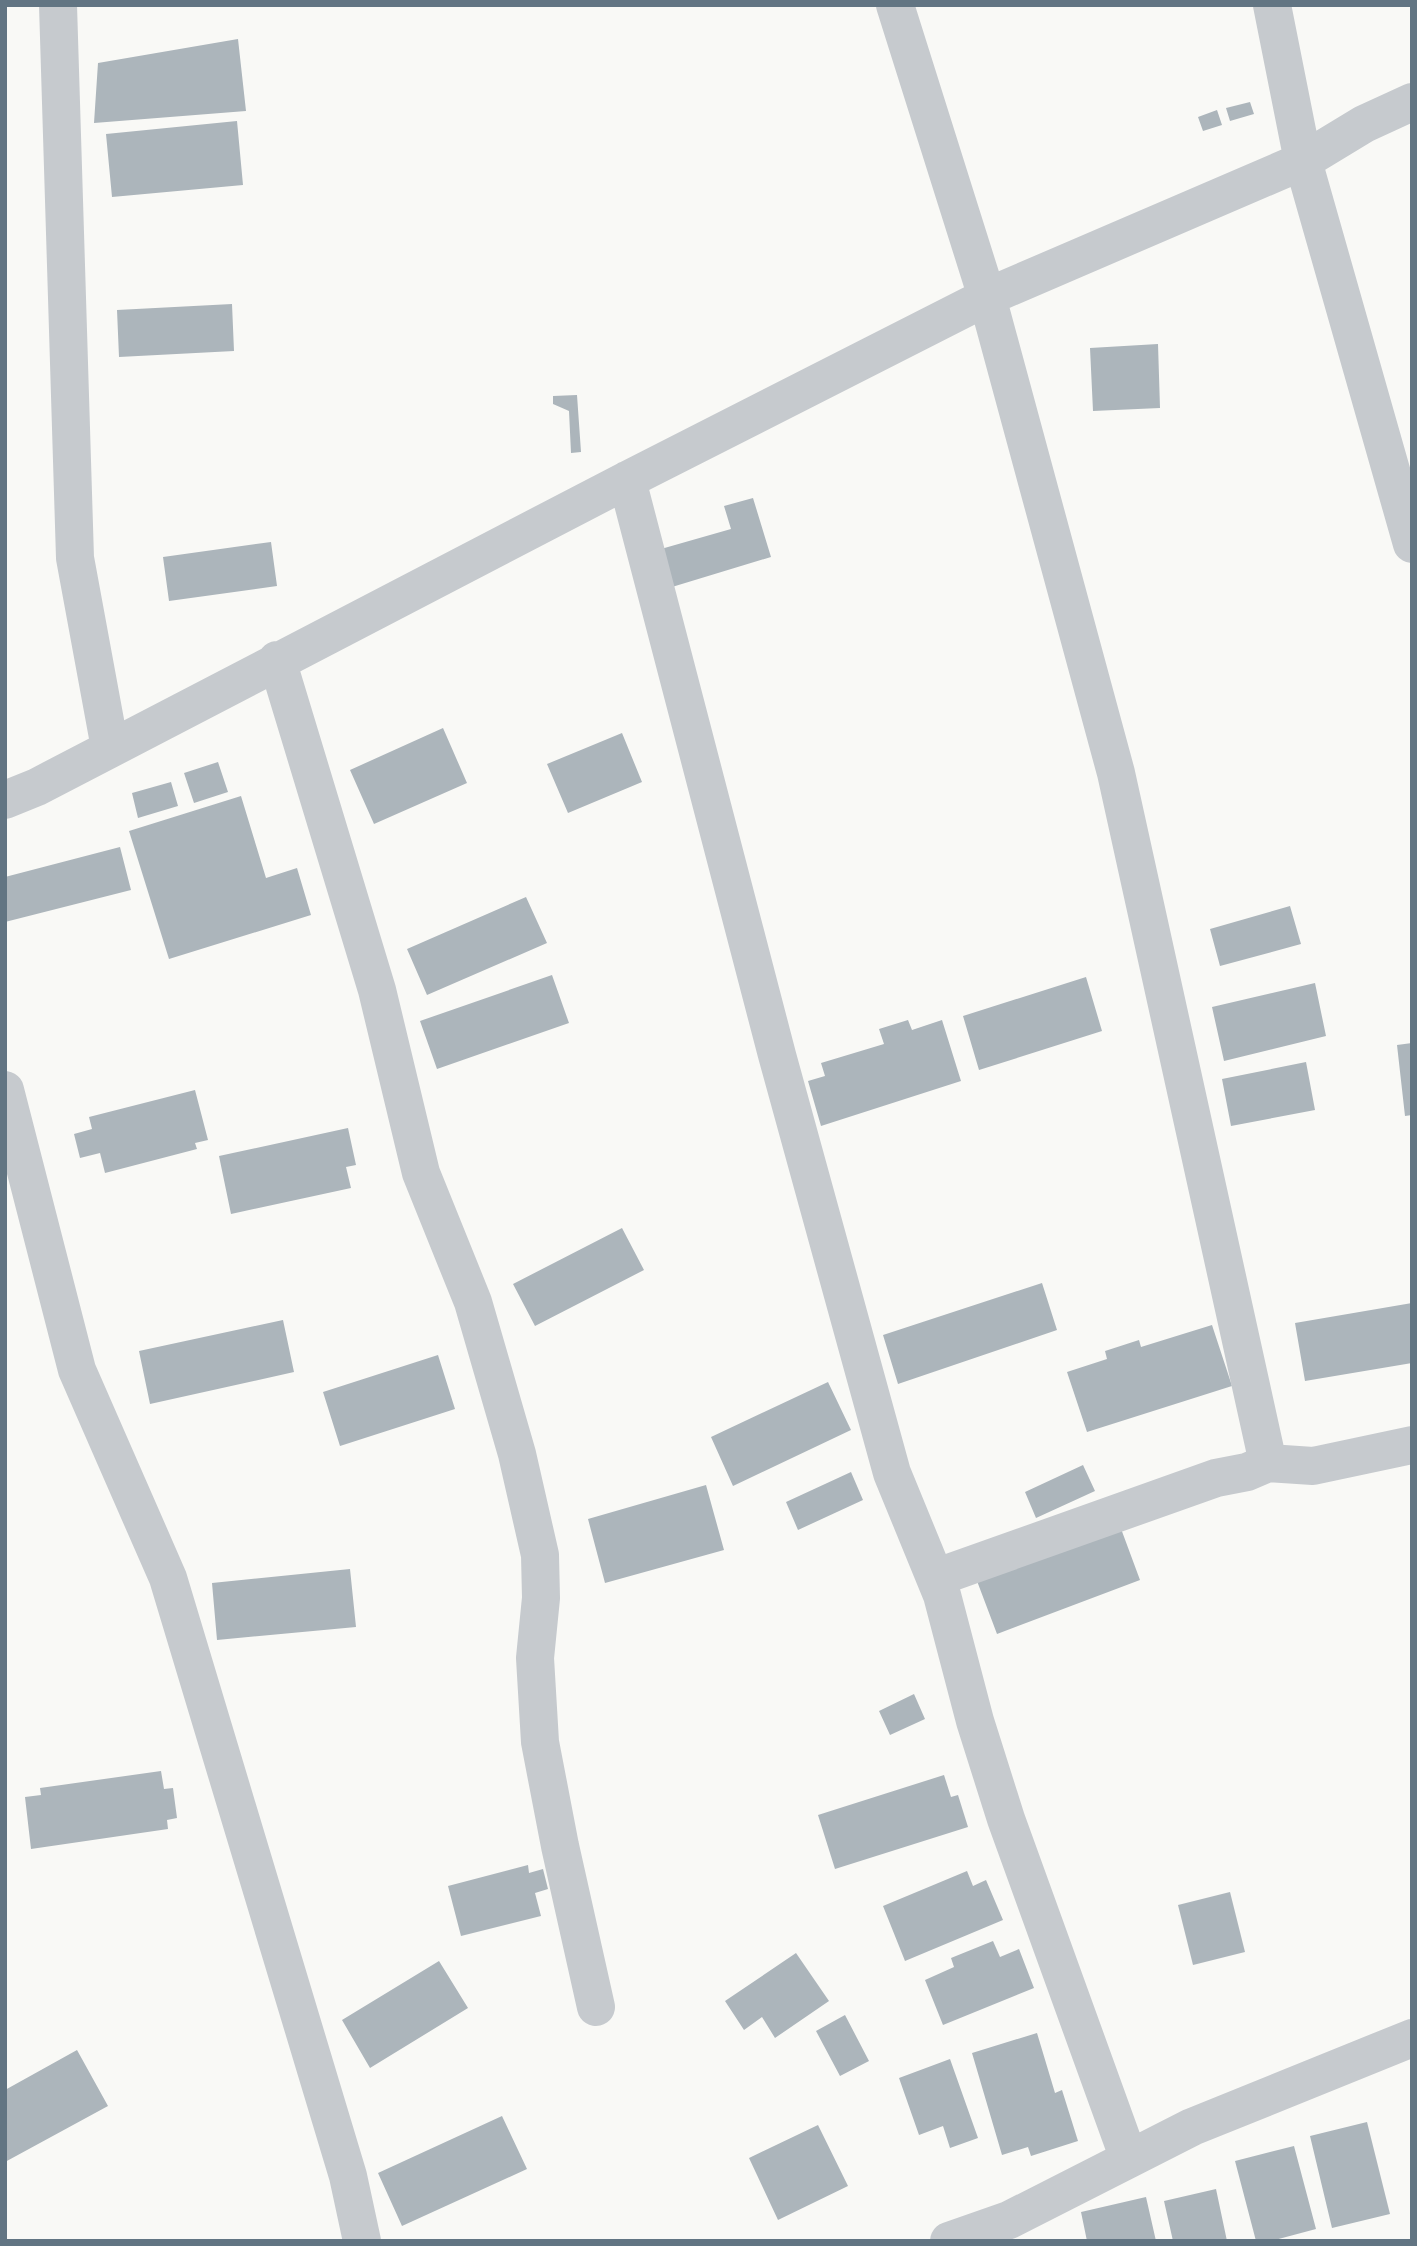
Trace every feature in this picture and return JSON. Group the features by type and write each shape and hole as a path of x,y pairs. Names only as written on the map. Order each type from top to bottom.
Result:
{"street":[{"path":"58,5 75,558 110,748"},
{"path":"895,5 988,297 1116,773 1268,1463"},
{"path":"1272,5 1303,161 1412,544"},
{"path":"5,800 37,787 627,480 988,297 1303,161 1364,124 1412,102"},
{"path":"627,480 777,1055 892,1473 942,1595 975,1721 1006,1819 1129,2159"},
{"path":"278,660 377,990 421,1173 473,1302 517,1454 540,1555 541,1598 535,1658 540,1742 596,2007"},
{"path":"5,1090 77,1370 168,1578 348,2176 362,2241"},
{"path":"935,1578 1216,1478 1247,1472 1268,1463 1313,1466 1412,1445"},
{"path":"949,2241 1009,2220 1192,2127 1412,2038"}],"building":[{"path":"238,39 246,111 94,123 98,63"},
{"path":"1250,102 1254,114 1230,121 1226,108"},
{"path":"1217,110 1222,125 1203,131 1198,117"},
{"path":"237,121 243,185 112,197 106,134"},
{"path":"232,304 234,351 119,357 117,310"},
{"path":"1158,344 1160,408 1093,411 1090,348"},
{"path":"577,395 581,452 571,453 569,411 553,404 553,396"},
{"path":"753,498 771,557 672,587 661,549 731,529 724,506"},
{"path":"271,542 277,586 169,601 163,557"},
{"path":"443,728 467,783 374,824 350,770"},
{"path":"622,733 642,782 568,813 547,764"},
{"path":"218,762 228,792 194,803 184,773"},
{"path":"171,782 178,806 138,818 132,793"},
{"path":"241,796 266,878 297,868 311,915 169,959 129,831"},
{"path":"120,847 131,890 5,922 5,877"},
{"path":"526,897 547,943 427,995 407,949"},
{"path":"1290,906 1301,944 1220,966 1210,929"},
{"path":"552,975 569,1023 437,1069 420,1021"},
{"path":"1086,977 1102,1031 979,1070 963,1016"},
{"path":"1315,983 1326,1036 1224,1061 1212,1007"},
{"path":"908,1020 912,1030 942,1020 961,1081 821,1126 808,1081 825,1076 821,1063 884,1044 879,1029"},
{"path":"1412,1043 1412,1115 1405,1116 1397,1045"},
{"path":"1306,1062 1315,1110 1231,1126 1222,1079"},
{"path":"195,1090 208,1140 195,1143 197,1149 105,1173 100,1153 80,1158 74,1134 92,1129 89,1117"},
{"path":"348,1128 356,1165 346,1167 351,1188 231,1214 219,1156"},
{"path":"622,1228 644,1270 535,1326 513,1284"},
{"path":"1042,1283 1057,1330 898,1384 883,1335"},
{"path":"1412,1303 1412,1363 1305,1381 1295,1323"},
{"path":"283,1320 294,1372 150,1404 139,1351"},
{"path":"1212,1325 1232,1386 1087,1432 1067,1372 1107,1359 1105,1351 1139,1340 1141,1347"},
{"path":"438,1355 455,1409 340,1446 323,1392"},
{"path":"828,1382 851,1430 733,1486 711,1437"},
{"path":"1083,1465 1095,1491 1036,1518 1025,1492"},
{"path":"851,1472 863,1500 798,1530 786,1502"},
{"path":"706,1485 724,1550 605,1583 588,1519"},
{"path":"1120,1526 1140,1580 997,1634 977,1581"},
{"path":"350,1569 356,1627 217,1640 212,1583"},
{"path":"914,1694 925,1719 890,1735 879,1711"},
{"path":"161,1771 164,1789 173,1788 177,1818 167,1820 168,1829 31,1849 25,1797 41,1795 40,1788"},
{"path":"944,1775 951,1797 958,1795 968,1827 835,1869 818,1815"},
{"path":"528,1865 529,1873 543,1869 548,1889 535,1893 541,1916 461,1936 448,1886"},
{"path":"967,1871 973,1886 986,1880 1003,1920 905,1961 883,1906"},
{"path":"1230,1892 1245,1952 1193,1965 1178,1905"},
{"path":"993,1941 1000,1957 1019,1949 1034,1988 943,2025 925,1980 954,1967 951,1958"},
{"path":"796,1953 829,2001 775,2038 762,2017 744,2030 725,2001"},
{"path":"439,1961 468,2008 370,2068 342,2020"},
{"path":"845,2015 869,2061 840,2076 816,2031"},
{"path":"1037,2033 1055,2093 1062,2090 1078,2141 1031,2156 1028,2147 1002,2155 972,2053"},
{"path":"77,2050 108,2106 5,2162 5,2090"},
{"path":"950,2059 978,2138 950,2148 943,2126 919,2135 899,2078"},
{"path":"502,2116 527,2169 402,2226 378,2173"},
{"path":"1367,2122 1390,2214 1332,2228 1310,2136"},
{"path":"818,2125 848,2186 778,2220 749,2158"},
{"path":"1294,2146 1316,2229 1271,2241 1256,2241 1235,2161"},
{"path":"1216,2189 1227,2241 1173,2241 1164,2201"},
{"path":"1146,2197 1156,2241 1087,2241 1081,2212"}]}
